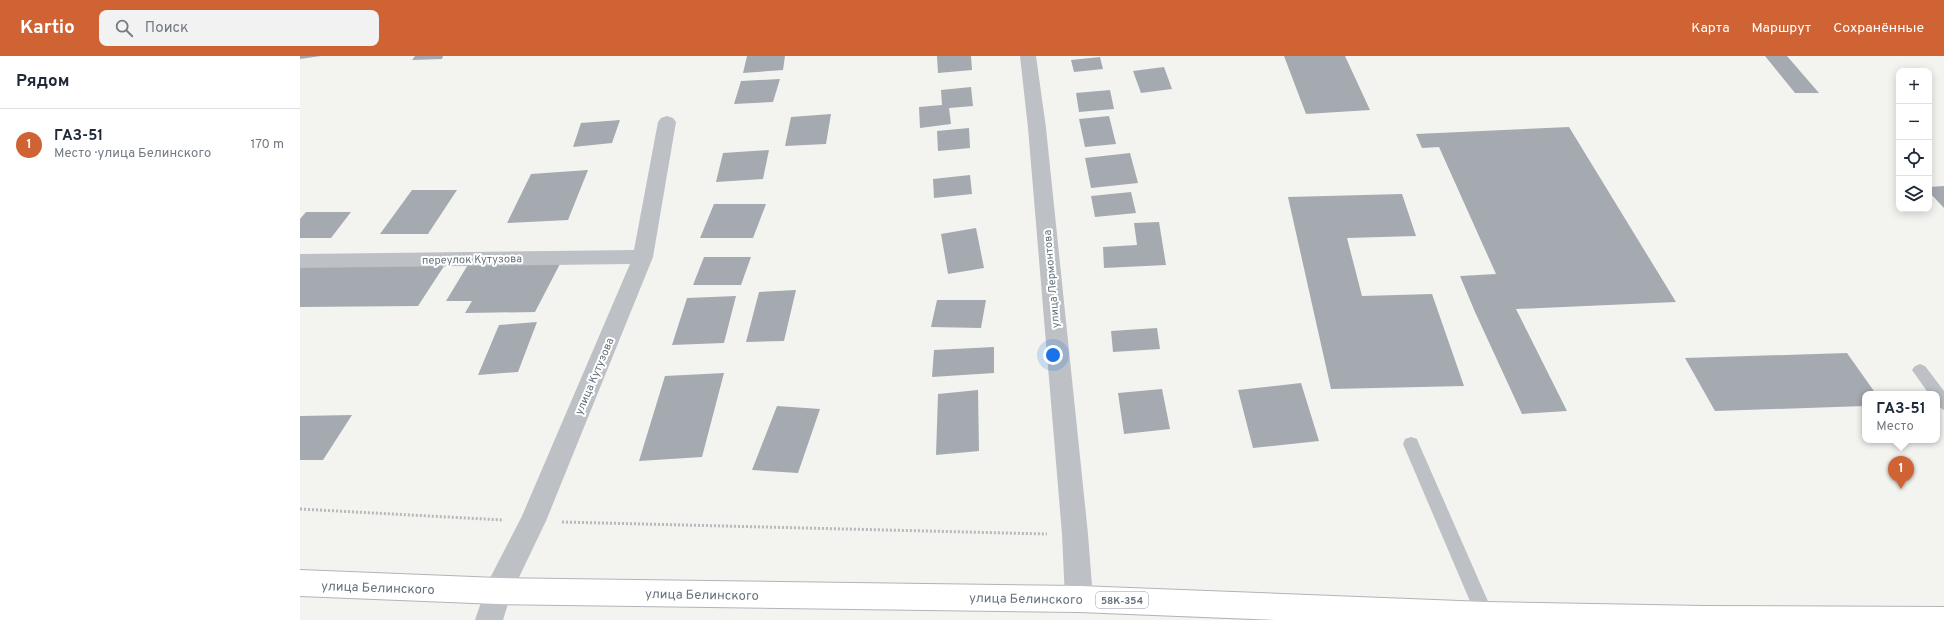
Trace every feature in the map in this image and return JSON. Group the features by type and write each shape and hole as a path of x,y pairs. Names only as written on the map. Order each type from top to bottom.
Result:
{"main road":[{"name":"улица Белинского","path":"300,583 498,591 1079,599 1485,615 1704,620 1944,620"}],"street":[{"name":"улица Лермонтова","path":"1028,56 1038,136 1075,534 1079,599"},
{"name":"улица Кутузова","path":"489,620 498,591 533,521 643,257 668,122"},
{"name":"переулок Кутузова","path":"300,261 643,257"}],"lane":[{"path":"1920,370 1935,391"},
{"path":"1411,444 1485,615"}],"path":[{"path":"300,509 533,521 1075,534"}],"building":[{"path":"300,56 321,56 300,59"},
{"path":"415,56 443,56 442,59 412,60"},
{"path":"747,56 785,56 783,70 743,73"},
{"path":"937,56 971,56 972,70 938,73"},
{"path":"1284,56 1345,56 1370,110 1306,114"},
{"path":"1765,56 1787,56 1819,93 1795,93"},
{"path":"1100,57 1103,69 1074,72 1071,60"},
{"path":"1164,67 1172,89 1141,93 1133,71"},
{"path":"780,79 773,102 734,104 741,81"},
{"path":"971,87 973,106 949,108 951,124 920,128 919,107 942,105 941,90"},
{"path":"1110,90 1114,109 1079,112 1076,93"},
{"path":"831,114 826,144 785,146 791,117"},
{"path":"1109,116 1116,144 1085,147 1079,119"},
{"path":"620,120 612,143 573,147 581,123"},
{"path":"1569,127 1676,302 1516,309 1567,411 1522,414 1460,276 1496,274 1439,147 1422,148 1416,134"},
{"path":"969,128 970,148 938,151 937,131"},
{"path":"769,150 763,179 716,182 723,153"},
{"path":"1130,153 1138,183 1091,188 1085,158"},
{"path":"588,170 568,220 507,223 531,174"},
{"path":"970,175 972,194 934,198 933,179"},
{"path":"1944,186 1944,208 1932,195 1932,187"},
{"path":"412,190 457,190 428,234 380,234"},
{"path":"1131,192 1136,213 1095,217 1091,196"},
{"path":"1402,194 1416,236 1347,238 1362,296 1432,294 1464,386 1331,389 1288,197"},
{"path":"714,204 766,204 753,238 700,238"},
{"path":"306,212 351,212 331,238 300,238 300,219"},
{"path":"1159,222 1166,265 1104,268 1103,247 1137,245 1134,223"},
{"path":"976,228 984,268 948,274 941,234"},
{"path":"704,257 751,257 741,285 693,285"},
{"path":"448,260 418,306 300,307 300,261"},
{"path":"561,262 535,312 465,313 472,301 446,301 469,263"},
{"path":"796,290 784,341 746,342 759,292"},
{"path":"736,296 724,343 672,345 687,298"},
{"path":"937,300 986,300 981,328 931,327"},
{"path":"537,322 518,372 478,375 499,325"},
{"path":"1157,328 1160,349 1113,352 1111,331"},
{"path":"994,347 994,373 932,377 934,350"},
{"path":"1847,353 1874,391 1862,391 1862,406 1715,411 1685,358"},
{"path":"724,373 702,457 639,461 665,376"},
{"path":"1301,383 1319,441 1253,448 1238,390"},
{"path":"1162,389 1170,429 1124,434 1118,393"},
{"path":"978,390 979,451 936,455 938,394"},
{"path":"777,406 820,409 798,473 752,470"},
{"path":"352,415 323,460 300,460 300,416"}],"place":[{"name":"ГАЗ-51","path":"1901,489"}]}
